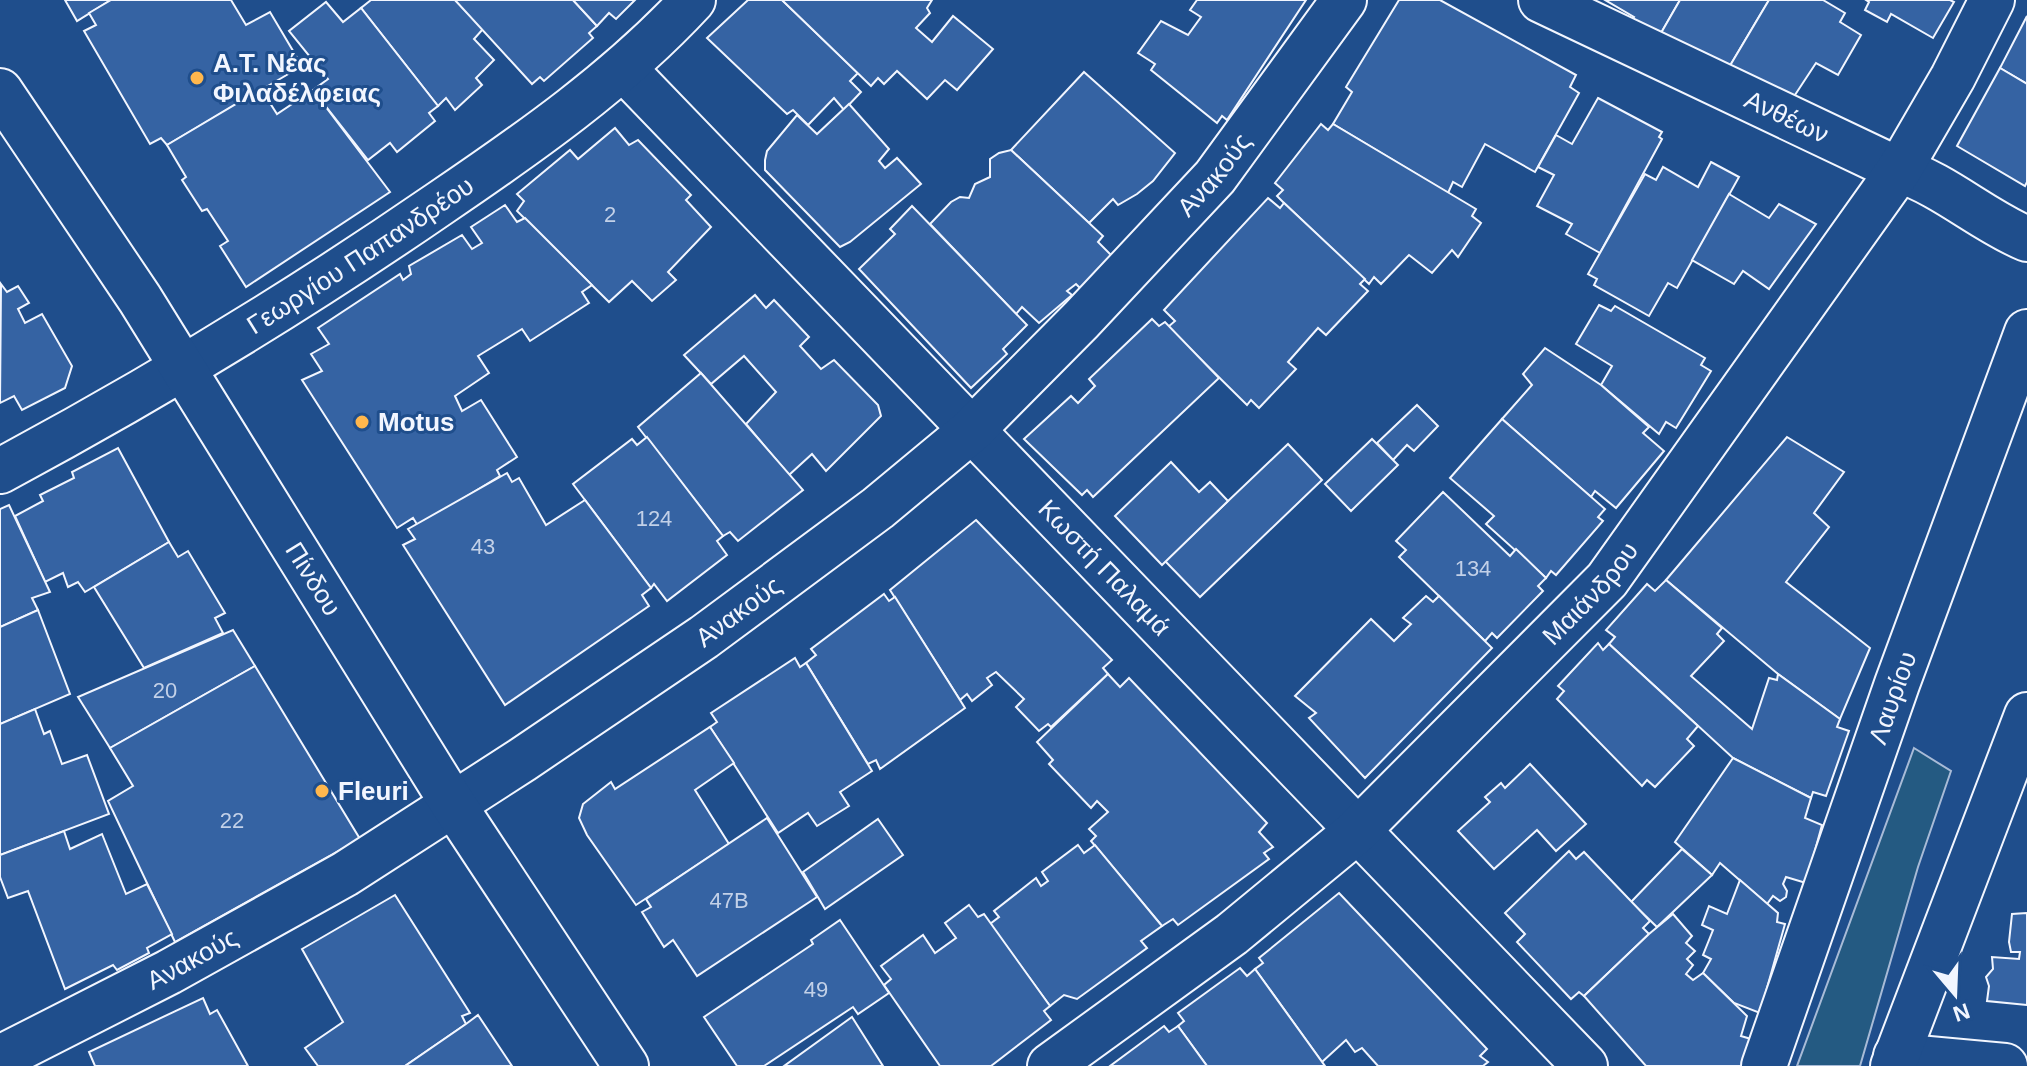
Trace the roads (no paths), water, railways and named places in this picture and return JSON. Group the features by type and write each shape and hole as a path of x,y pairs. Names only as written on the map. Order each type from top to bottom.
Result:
{"street":[{"name":"Γεωργίου Παπανδρέου","path":"0,471 182,367 388,240 536,137 623,68 693,0"},
{"name":"Ανακούς","path":"0,1058 169,972 345,874 704,637 878,508 972,430 1081,320 1215,177 1344,0"},
{"name":"Ανθέων","path":"1541,0 1918,177 2013,233"},
{"name":"Μαιάνδρου","path":"1050,1066 1232,934 1357,831 1607,580 1899,170 1953,77 1992,0"},
{"name":"Κωστή Παλαμά","path":"623,68 1585,1066"},
{"name":"Πίνδου","path":"0,91 182,367 453,804 626,1066"},
{"name":"Λαυρίου","path":"1764,1066 1897,684 2027,332"},
{"path":"2005,1066 1894,1061 2027,715"}],"place":[{"name":"Α.Τ. Νέας Φιλαδέλφειας","path":"197,78"},
{"name":"Motus","path":"362,422"},
{"name":"Fleuri","path":"322,791"}]}
